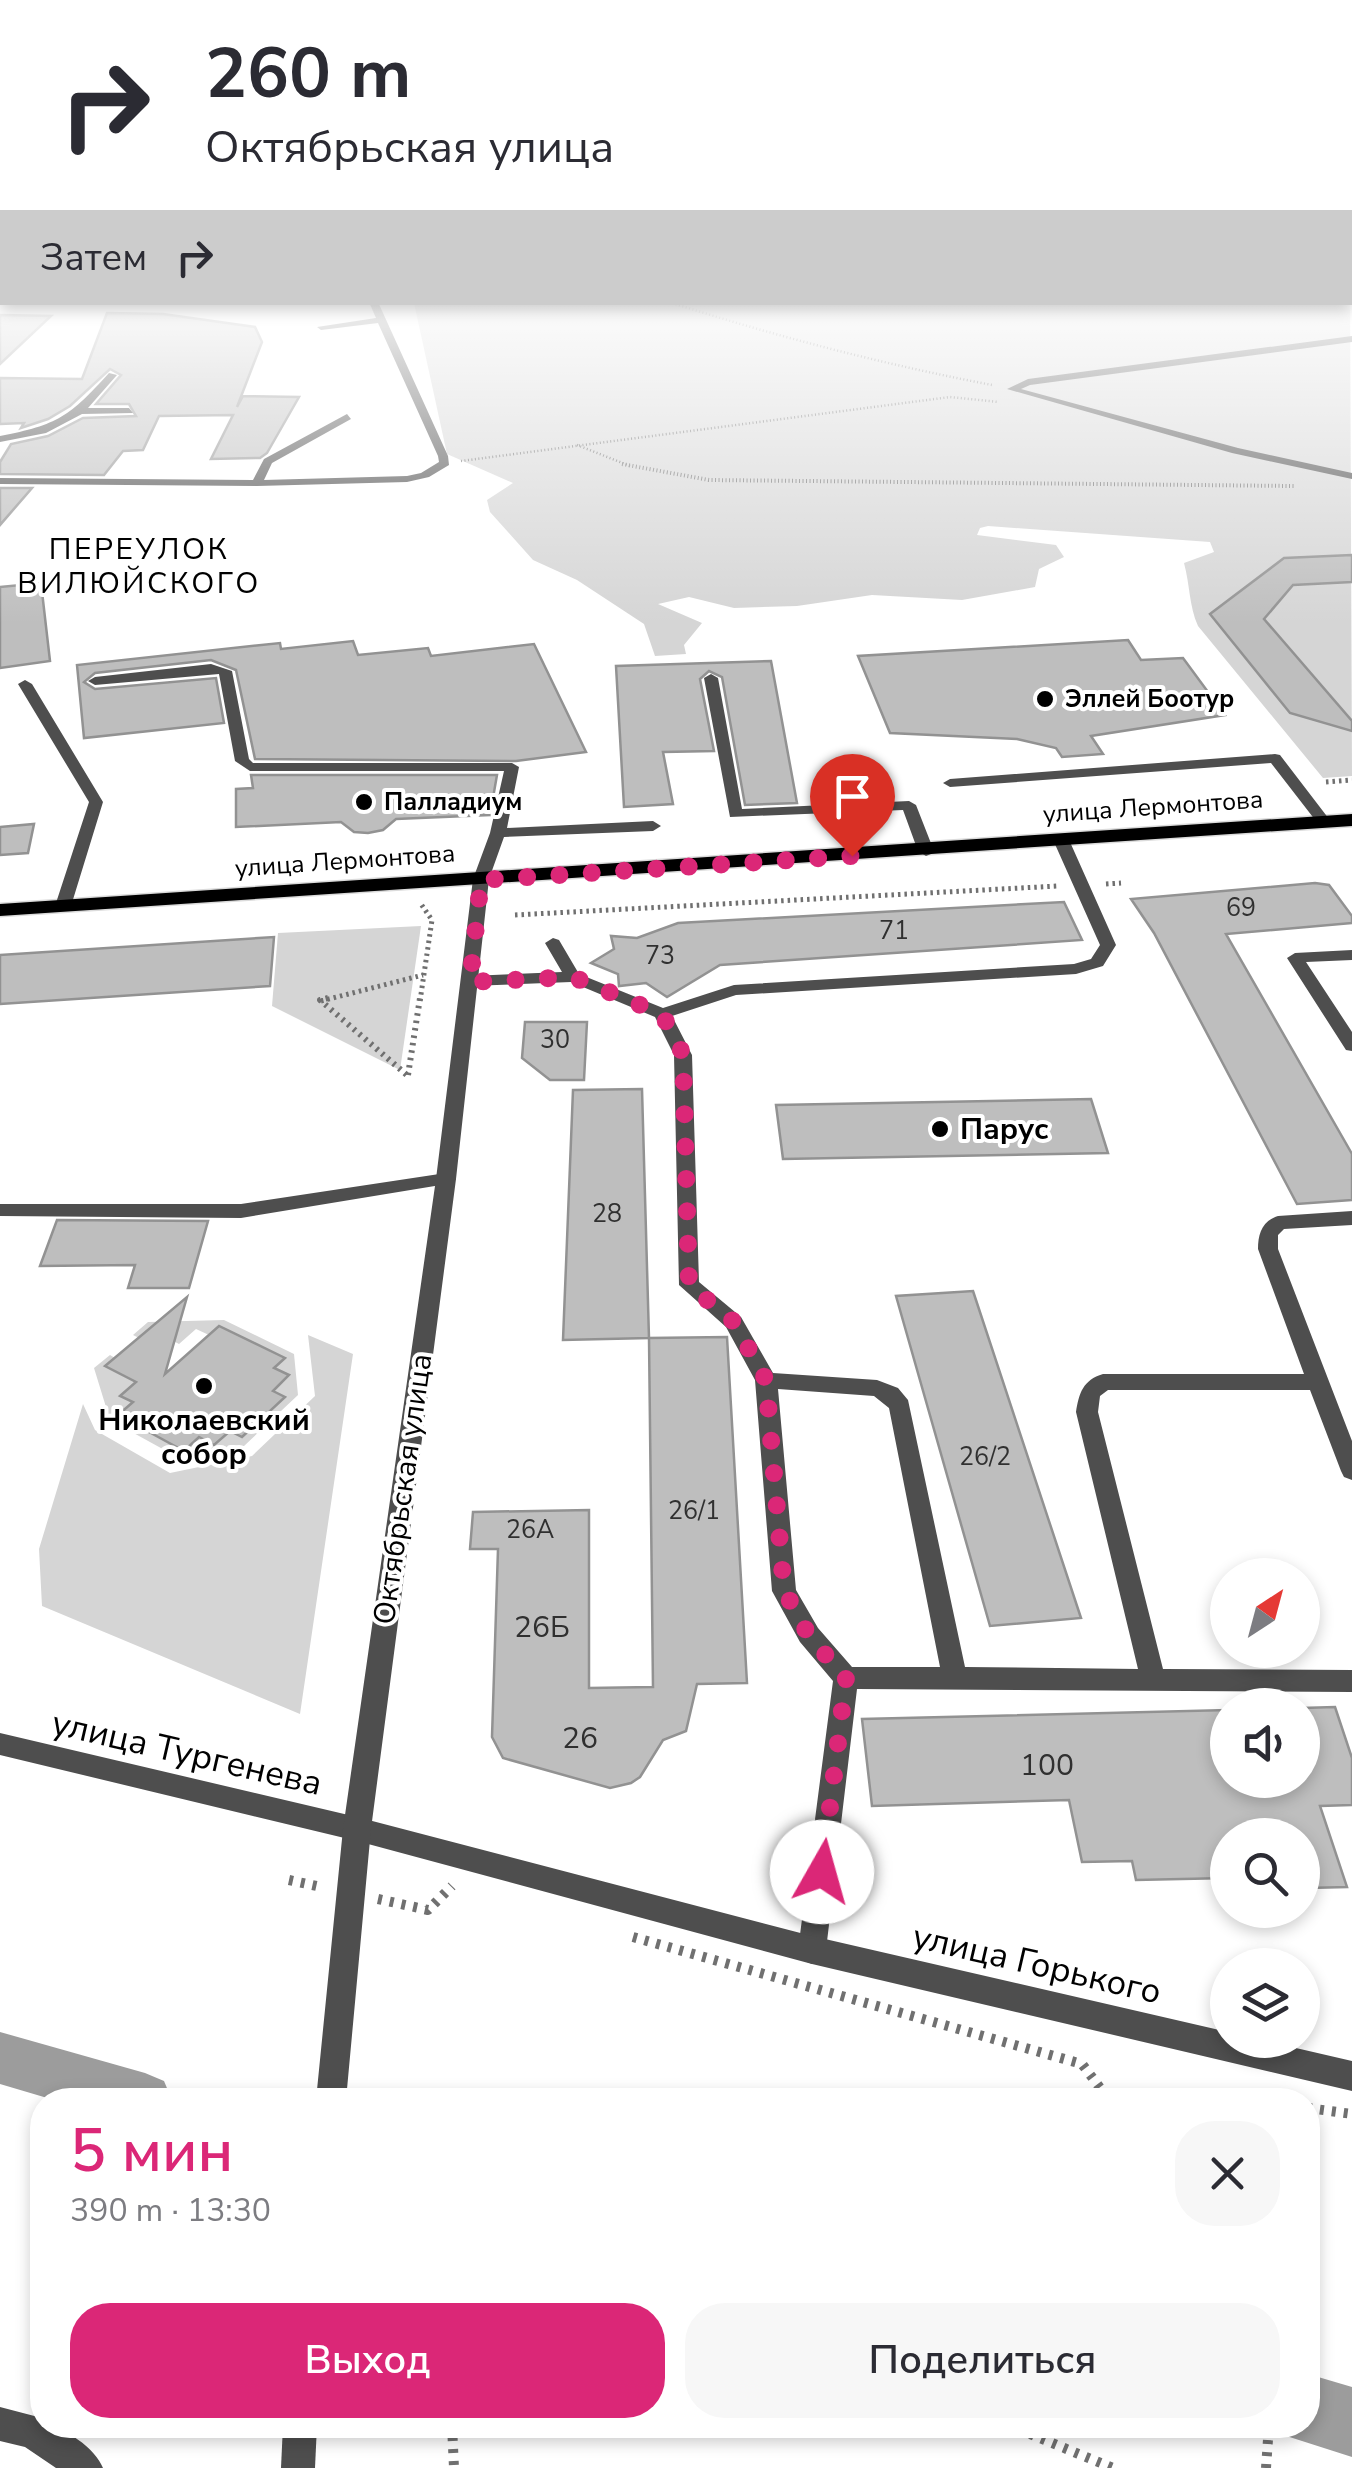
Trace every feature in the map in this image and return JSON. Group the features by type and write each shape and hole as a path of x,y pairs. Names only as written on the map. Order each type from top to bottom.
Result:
{"main road":[{"name":"улица Лермонтова","path":"0,910 1352,820"}],"street":[{"path":"0,440 44,430 80,411 95,394"},
{"path":"0,480 257,483 407,479 445,464 414,394"},
{"path":"1031,394 1236,451 1352,476"},
{"path":"80,411 129,411"},
{"path":"257,483 268,461 346,417"},
{"name":"Октябрьская улица","path":"95,681 211,668 226,671 242,761 250,767 512,767 498,833 481,880 446,1179 357,1829 332,2088"},
{"path":"711,678 735,814 908,806 926,851"},
{"path":"25,684 96,802 63,906"},
{"path":"950,783 1275,758 1324,822"},
{"path":"498,833 653,826"},
{"path":"662,1014 734,990 1076,969 1097,962 1108,945 1062,842"},
{"path":"553,943 573,977"},
{"path":"1352,955 1295,958 1352,1046"},
{"path":"470,982 573,977 662,1014 683,1054 689,1285 734,1322 766,1380 784,1590 809,1636 846,1678 812,1950"},
{"path":"0,1210 242,1212 446,1179"},
{"path":"1352,1218 1278,1224 1268,1234 1268,1249 1352,1471"},
{"path":"766,1380 877,1388 890,1394 900,1406 954,1678"},
{"path":"1153,1680 1087,1412 1090,1392 1103,1382 1319,1382"},
{"path":"846,1678 1352,1681"},
{"name":"улица Тургенева","path":"0,1744 357,1829"},
{"name":"улица Горького","path":"357,1829 812,1950 1352,2076"},
{"path":"0,2424 30,2432"},
{"path":"41,2438 86,2468"},
{"path":"298,2468 299,2438"}],"path":[{"path":"445,464 950,396 1005,402"},
{"path":"577,445 641,473 728,483 779,479 1057,489 1299,486"},
{"path":"1326,782 1352,780"},
{"path":"515,915 1121,883"},
{"path":"421,904 432,920 408,1076 320,1000 423,975"},
{"path":"288,1880 428,1910 450,1885 470,1891"},
{"path":"623,1934 1082,2064 1100,2088"},
{"path":"1320,2110 1352,2114"},
{"path":"453,2438 454,2468"},
{"path":"1040,2438 1113,2468"},
{"path":"1266,2468 1268,2438"}],"shaded area":[{"path":"434,394 1350,394 1352,776 1323,778 1198,626 1184,563 1214,552 1210,542 988,526 980,528 977,535 1056,545 1064,557 1039,569 1035,587 962,600 872,595 797,606 734,608 689,597 658,604 702,623 684,645 686,654 655,656 644,624 577,580 533,560 490,512 487,500 513,483 447,454"},
{"path":"421,926 400,1070 272,1006 278,933"},
{"path":"224,1320 294,1354 298,1395 244,1446 179,1458 110,1420 94,1368 110,1355 115,1358 106,1366 136,1382 121,1395 133,1402 119,1415 184,1451 199,1437 214,1445 230,1431 243,1437 285,1398 273,1391 288,1375 274,1368 284,1358 220,1326 209,1335 196,1329 179,1344 150,1329 139,1338 133,1335 148,1322"},
{"path":"308,1335 353,1354 300,1714 42,1606 39,1549 83,1404 95,1430 170,1473 252,1456 315,1396"},
{"path":"1320,2378 1352,2387 1352,2457 1293,2438 1320,2438"}],"building":[{"path":"0,394 83,394 48,419 21,428 24,423 0,424"},
{"path":"104,394 242,394 237,407 243,396 299,397 267,453 260,458 211,459 233,415 159,416 143,450 123,451 104,475 0,474 0,462 11,444 48,436 83,418 136,416 129,404 96,404"},
{"path":"0,488 32,488 0,525"},
{"path":"1352,555 1352,582 1293,585 1264,619 1352,721 1352,731 1290,713 1210,614 1284,558"},
{"path":"41,583 50,661 0,668 0,587"},
{"name":"Эллей Боотур","path":"1128,640 1141,660 1183,658 1225,715 1091,736 1103,754 1062,757 1056,748 1017,739 890,733 858,656"},
{"path":"353,641 358,655 428,648 431,656 534,644 586,752 516,761 255,759 236,670 211,660 95,673 84,682 95,689 216,678 224,723 84,738 77,665 280,643 281,649"},
{"path":"771,661 797,803 745,805 722,677 709,671 700,679 714,751 663,752 673,804 624,807 616,666"},
{"name":"Палладиум","path":"251,775 497,775 490,815 396,819 383,830 368,833 354,832 341,822 236,827 236,789 253,788"},
{"path":"34,824 28,853 0,855 0,827"},
{"path":"1329,885 1352,916 1352,923 1226,934 1352,1154 1352,1200 1297,1204 1154,933 1131,899"},
{"path":"1064,902 1082,940 720,965 667,997 646,983 619,986 618,974 591,963 614,949 611,936 637,938 678,923"},
{"path":"274,937 270,986 0,1004 0,955"},
{"path":"525,1022 587,1022 584,1080 550,1080 522,1058"},
{"path":"642,1089 649,1338 563,1340 573,1090"},
{"name":"Парус","path":"1091,1099 1108,1153 783,1159 776,1105"},
{"path":"57,1220 208,1221 189,1288 128,1288 135,1265 40,1266"},
{"path":"973,1291 1081,1618 990,1626 896,1296"},
{"name":"Николаевский собор","path":"187,1297 165,1374 219,1326 285,1358 274,1368 289,1375 273,1391 285,1397 242,1437 230,1431 214,1445 199,1437 184,1451 118,1415 133,1402 120,1396 136,1382 105,1366"},
{"path":"727,1337 747,1683 697,1684 686,1731 663,1740 640,1777 631,1783 610,1788 503,1758 492,1737 498,1549 470,1549 473,1512 589,1510 589,1688 653,1687 649,1338"},
{"path":"1320,1707 1335,1707 1352,1758 1352,1805 1320,1806 1347,1887 1320,1888 1320,1818 1210,1818 1210,1878 1136,1880 1132,1861 1082,1862 1069,1800 872,1806 862,1719 1210,1710 1210,1798 1320,1798"}],"waterway":[{"path":"0,2058 104,2088"}],"place":[{"name":"Эллей Боотур","path":"1045,699"},
{"name":"Палладиум","path":"364,802"},
{"name":"Парус","path":"940,1129"},
{"name":"Николаевский собор","path":"204,1386"}],"district":[{"name":"ПЕРЕУЛОК ВИЛЮЙСКОГО","path":"139,566"}],"route":[{"path":"822,1872 846,1678 809,1636 784,1590 766,1380 734,1322 689,1285 683,1054 662,1014 573,977 470,982 481,880 852,856"}]}
